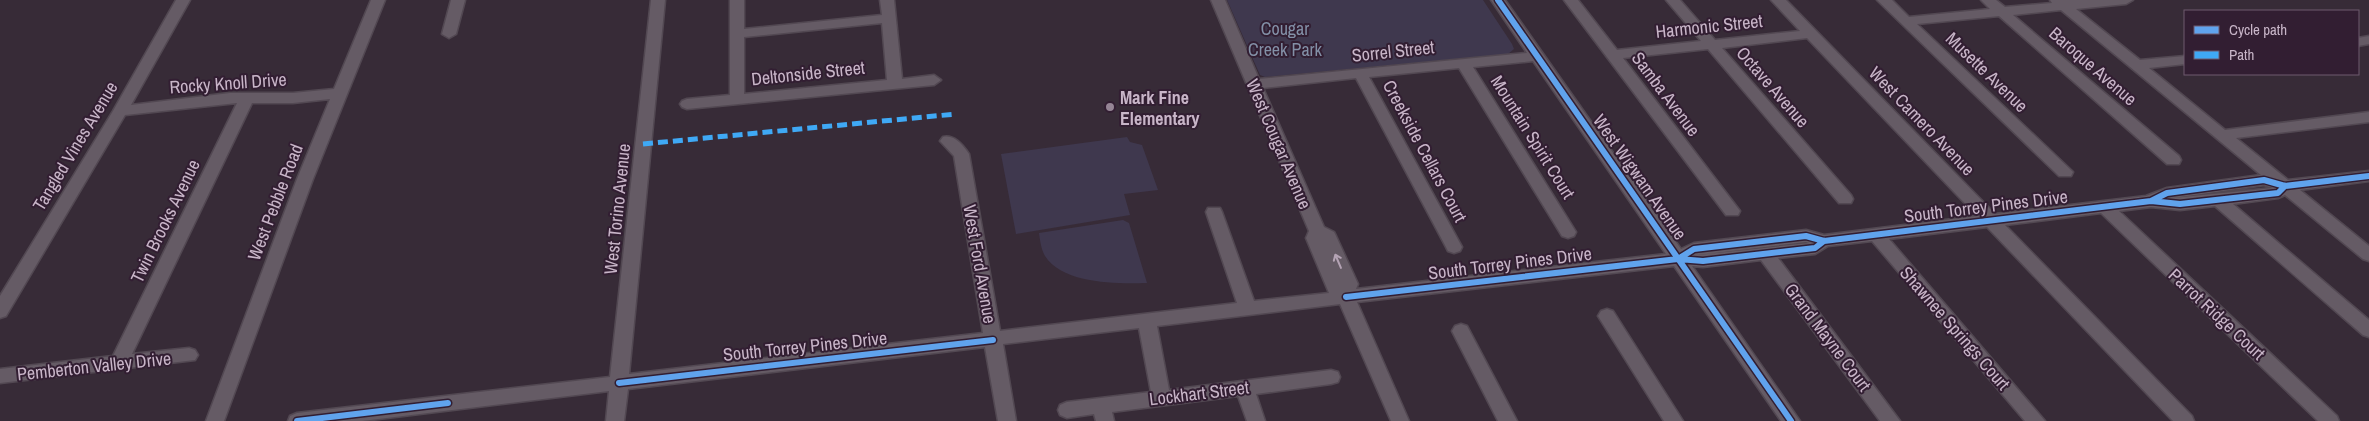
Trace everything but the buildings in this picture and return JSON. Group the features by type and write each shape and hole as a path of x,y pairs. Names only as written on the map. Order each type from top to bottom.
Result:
{"street":[{"name":"Tangled Vines Avenue","path":"0,311 120,111 183,0"},
{"name":"West Pebble Road","path":"216,421 301,188 339,93 381,0"},
{"path":"449,34 458,0"},
{"name":"West Torino Avenue","path":"615,421 658,0"},
{"path":"737,0 737,99"},
{"path":"886,0 895,83"},
{"name":"West Cougar Avenue","path":"1218,0 1317,232 1314,238 1334,287 1346,297 1400,421"},
{"name":"West Wigwam Avenue","path":"1498,0 1791,421"},
{"name":"Samba Avenue","path":"1571,0 1732,211"},
{"name":"Octave Avenue","path":"1673,0 1846,199"},
{"name":"West Camero Avenue","path":"1778,0 2185,421"},
{"name":"Musette Avenue","path":"1884,0 2065,172"},
{"name":"Baroque Avenue","path":"1988,0 2173,160"},
{"path":"1906,21 2002,12 2061,3 2121,0"},
{"path":"2061,3 2369,255"},
{"path":"737,34 889,18"},
{"name":"Harmonic Street","path":"1612,55 1810,34"},
{"name":"Sorrel Street","path":"1253,84 1537,56"},
{"path":"2137,65 2184,60"},
{"name":"Mountain Spirit Court","path":"1463,63 1568,232"},
{"name":"Creekside Cellars Court","path":"1360,73 1454,247"},
{"name":"Deltonside Street","path":"686,104 934,80"},
{"name":"Rocky Knoll Drive","path":"120,111 247,97 293,98 339,93"},
{"name":"Twin Brooks Avenue","path":"119,363 247,97"},
{"path":"2221,135 2369,117"},
{"name":"West Ford Avenue","path":"948,141 961,154 1006,421"},
{"name":"South Torrey Pines Drive","path":"2151,201 2168,193 2264,180 2285,186 2369,176"},
{"name":"South Torrey Pines Drive","path":"1678,258 1694,249 1806,236 1824,241 2151,201 2180,204 2219,200 2278,193 2285,186"},
{"path":"2219,200 2369,330"},
{"name":"Parrot Ridge Court","path":"2104,206 2330,421"},
{"path":"1214,212 1248,309"},
{"name":"Shawnee Springs Court","path":"1875,234 2036,421"},
{"name":"South Torrey Pines Drive","path":"297,421 1678,258 1703,261 1765,254 1815,248 1824,241"},
{"name":"Grand Mayne Court","path":"1765,254 1891,421"},
{"path":"1607,316 1674,421"},
{"path":"1147,322 1161,398"},
{"path":"1461,331 1508,421"},
{"name":"Pemberton Valley Drive","path":"0,376 189,355"},
{"name":"Lockhart Street","path":"1067,410 1103,413 1161,398 1331,378"},
{"path":"1245,388 1256,421"}],"green space":[{"name":"Cougar Creek Park","path":"1227,0 1483,0 1514,49 1508,54 1265,77 1260,75"},
{"path":"1127,137 1130,142 1142,145 1158,190 1124,194 1130,215 1016,234 1001,154"},
{"path":"1123,220 1129,223 1147,283 1106,282 1077,277 1053,265 1045,256 1039,233"}],"marked path":[{"path":"643,144 956,114"}],"cycle path":[{"path":"1498,0 1791,421"},
{"path":"2151,201 2167,193 2264,180 2285,186 2369,176"},
{"path":"1678,259 1694,249 1806,236 1824,241 2151,201 2180,204 2278,193 2285,186"},
{"path":"1346,297 1678,259 1703,261 1815,248 1824,241"},
{"path":"619,383 993,340"},
{"path":"297,421 448,403"}],"place":[{"name":"Mark Fine Elementary","path":"1110,107"}]}
